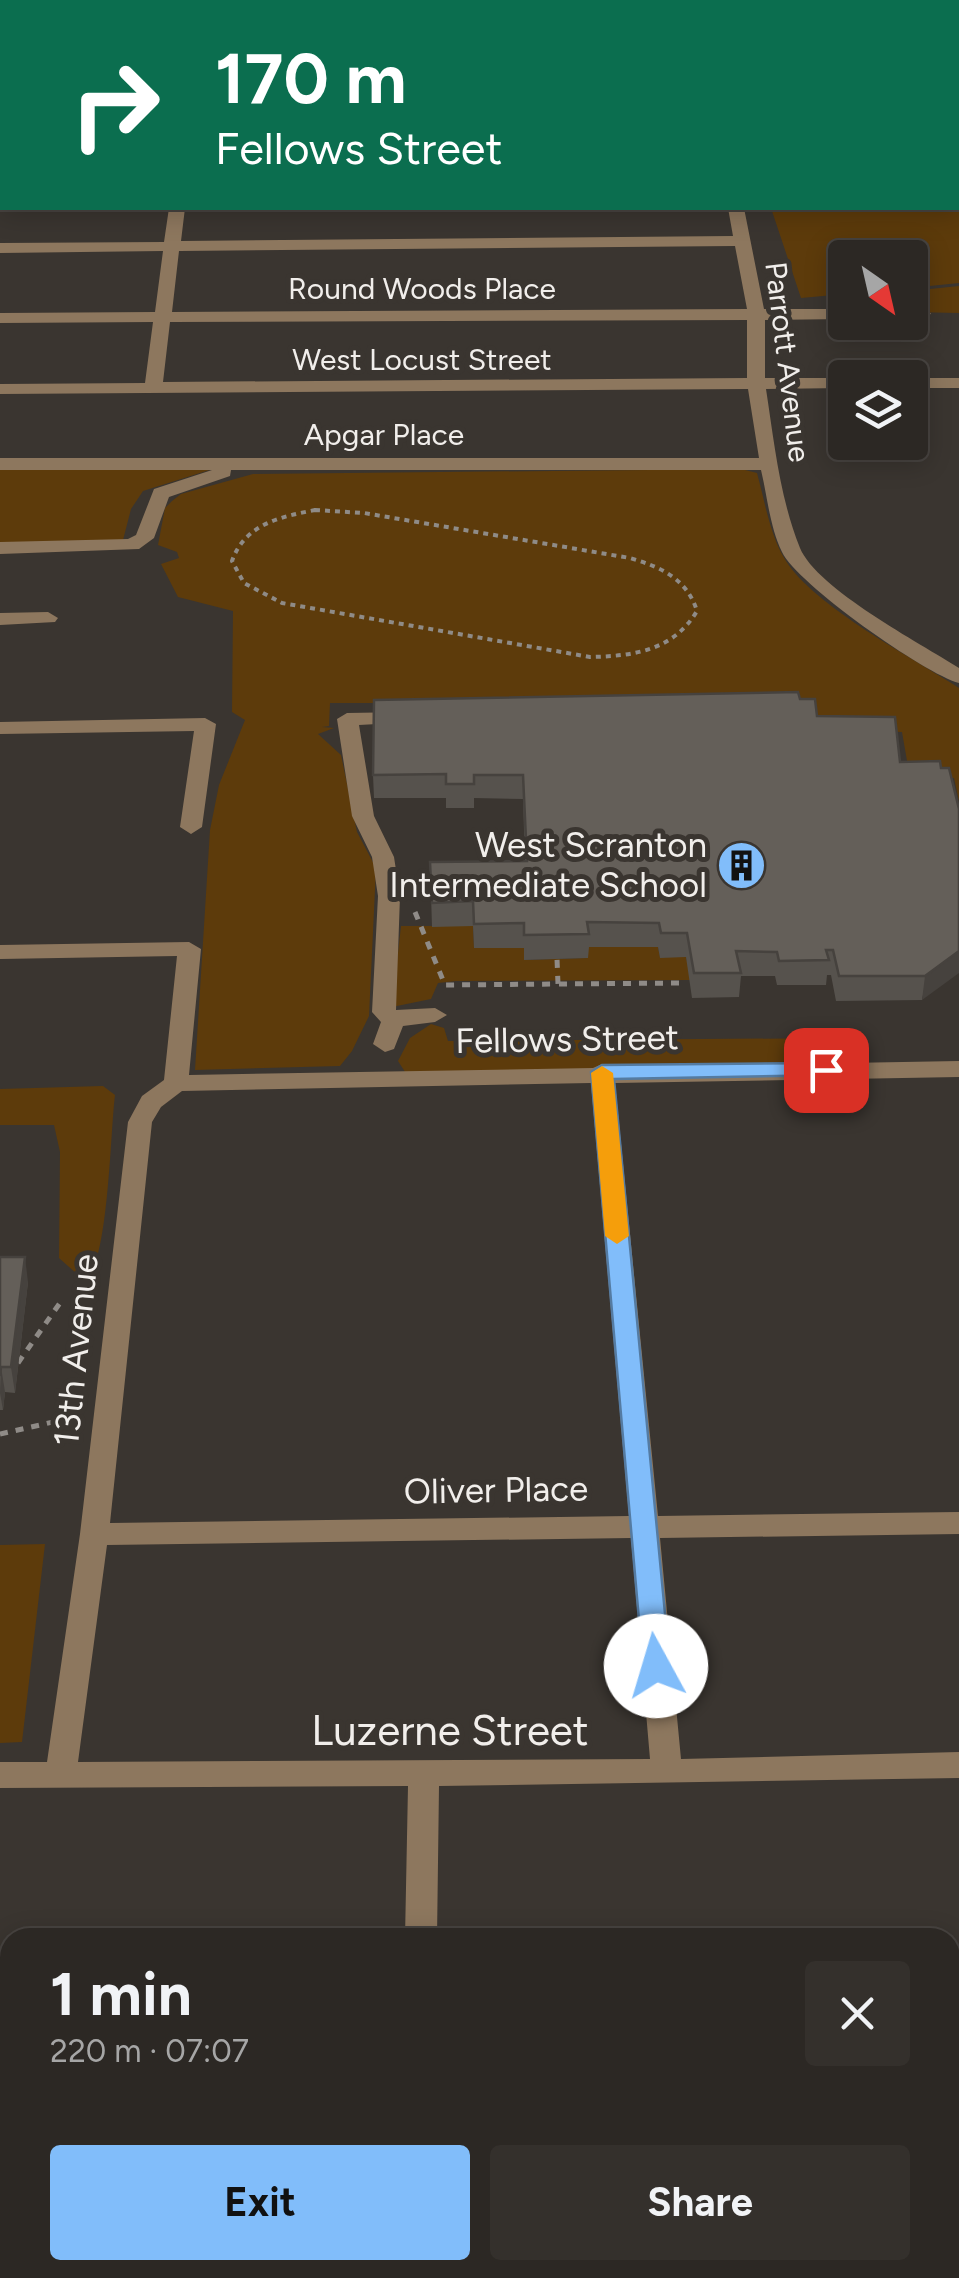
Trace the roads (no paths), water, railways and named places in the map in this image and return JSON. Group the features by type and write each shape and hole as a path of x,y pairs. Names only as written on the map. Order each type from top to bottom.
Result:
{"street":[{"path":"154,388 177,210"},
{"name":"Parrott Avenue","path":"736,210 756,314 756,384 769,464 790,551 808,573 845,605 959,677"},
{"path":"0,248 742,241"},
{"name":"Round Woods Place","path":"0,318 828,314"},
{"path":"928,383 959,383"},
{"name":"West Locust Street","path":"0,389 828,384"},
{"name":"Apgar Place","path":"0,464 769,464"},
{"path":"0,548 132,545 144,538 160,493 252,464"},
{"path":"0,619 48,618"},
{"path":"434,1015 389,1032 384,1012 389,896 383,857 363,816 347,719 439,717"},
{"path":"0,728 205,724 191,826"},
{"path":"0,952 188,949 176,1083"},
{"name":"Fellows Street","path":"176,1083 959,1068"},
{"path":"602,1072 667,1772"},
{"name":"13th Avenue","path":"61,1773 94,1534 140,1122 151,1102 176,1083"},
{"name":"Oliver Place","path":"94,1534 959,1523"},
{"name":"Luzerne Street","path":"0,1775 667,1772 959,1765"},
{"path":"422,1928 424,1772"}],"place":[{"name":"West Scranton Intermediate School","path":"742,865"}]}
